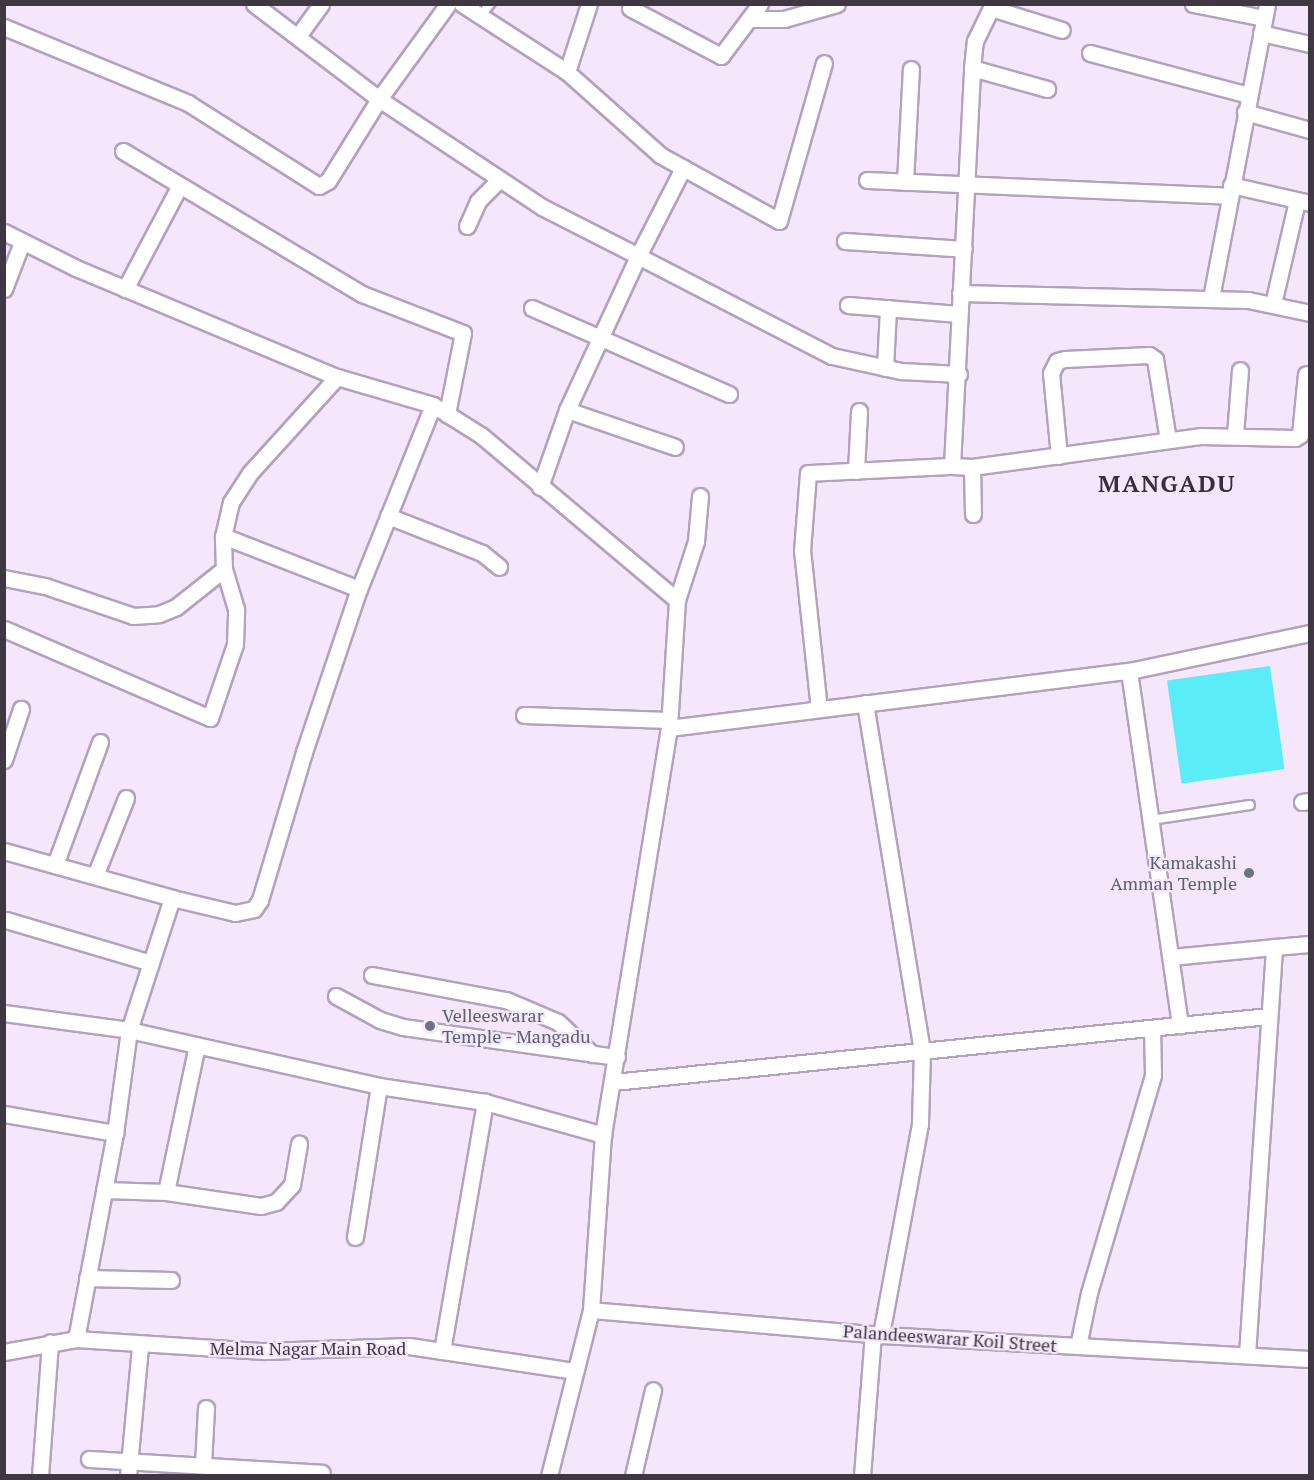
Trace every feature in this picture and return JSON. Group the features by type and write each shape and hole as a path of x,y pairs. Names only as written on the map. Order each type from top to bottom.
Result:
{"street":[{"path":"254,4 380,99 499,180 638,256 832,356 885,368 959,374"},
{"path":"298,36 321,4"},
{"path":"4,27 188,103 319,186 328,181 380,99 448,4"},
{"path":"462,4 485,10 567,72 660,155 779,221 824,63"},
{"path":"567,72 589,4"},
{"path":"630,8 721,56 760,4"},
{"path":"749,19 784,19 837,4"},
{"path":"1193,4 1264,19 1310,44"},
{"path":"952,466 959,374 960,293 975,41 992,6 1062,30"},
{"path":"1211,298 1264,19"},
{"path":"1090,53 1249,95"},
{"path":"972,68 1047,89"},
{"path":"905,182 911,69"},
{"path":"1245,112 1310,130"},
{"path":"123,151 179,187 362,294 463,333 447,414"},
{"path":"540,487 567,410 638,256 683,168"},
{"path":"466,226 478,201 499,180"},
{"path":"867,180 967,187 1230,191 1303,202 1273,304"},
{"path":"125,289 179,187"},
{"path":"4,232 125,289 337,377 433,405 482,436 677,600"},
{"path":"4,289 22,242"},
{"path":"845,242 964,249"},
{"path":"960,293 1211,298 1273,304 1310,313"},
{"path":"848,305 959,314"},
{"path":"885,368 888,308"},
{"path":"532,309 729,394"},
{"path":"1059,456 1051,373 1057,361 1065,359 1149,355 1155,359 1168,440"},
{"path":"1235,435 1240,370"},
{"path":"819,709 802,551 808,473 952,466 972,468 1168,440 1235,435 1295,438 1300,435 1306,374"},
{"path":"4,629 210,718 235,644 236,609 224,569 224,536 231,502 250,473 337,377"},
{"path":"4,851 172,898 235,913 254,909 359,589 433,405"},
{"path":"567,410 675,447"},
{"path":"856,471 859,411"},
{"path":"972,468 973,514"},
{"path":"549,1476 591,1310 603,1135 669,724 677,600 696,541 700,496"},
{"path":"388,516 482,554 499,567"},
{"path":"224,536 359,589"},
{"path":"4,578 45,586 133,615 159,614 176,607 224,569"},
{"path":"524,715 669,724 819,709 1129,671 1310,633"},
{"path":"1129,671 1180,1025"},
{"path":"862,1476 877,1334 920,1124 922,1051 865,703"},
{"path":"4,760 21,709"},
{"path":"55,865 100,742"},
{"path":"95,876 126,798"},
{"path":"76,1339 115,1133 129,1030 172,898"},
{"path":"6,920 151,963"},
{"path":"1171,957 1310,944"},
{"path":"1247,1355 1274,947"},
{"path":"372,975 506,1000 558,1022 592,1054"},
{"path":"336,996 380,1020 403,1027 617,1057"},
{"path":"4,1013 129,1030 379,1086 485,1102 603,1135"},
{"path":"613,1082 1269,1016"},
{"path":"1078,1346 1092,1283 1153,1075 1152,1028"},
{"path":"166,1192 197,1045"},
{"path":"355,1237 379,1086"},
{"path":"442,1352 485,1102"},
{"path":"4,1114 115,1133"},
{"path":"104,1190 166,1192 261,1206 276,1202 292,1185 300,1144"},
{"path":"87,1278 171,1280"},
{"name":"Palandeeswarar Koil Street","path":"591,1310 877,1334 1310,1359"},
{"name":"Melma Nagar Main Road","path":"4,1352 76,1339 140,1346 264,1351 409,1346 575,1371"},
{"path":"40,1476 50,1342"},
{"path":"129,1468 140,1346"},
{"path":"633,1476 653,1390"},
{"path":"203,1466 206,1408"},
{"path":"88,1459 129,1468 203,1466 322,1473"}],"lane":[{"path":"1151,820 1250,805"}],"water":[{"path":"1270,666 1284,769 1181,783 1167,680"}],"place":[{"name":"Kamakashi Amman Temple","path":"1249,873"},
{"name":"Velleeswarar Temple - Mangadu","path":"430,1026"}],"district":[{"name":"MANGADU","path":"1167,484"}]}
